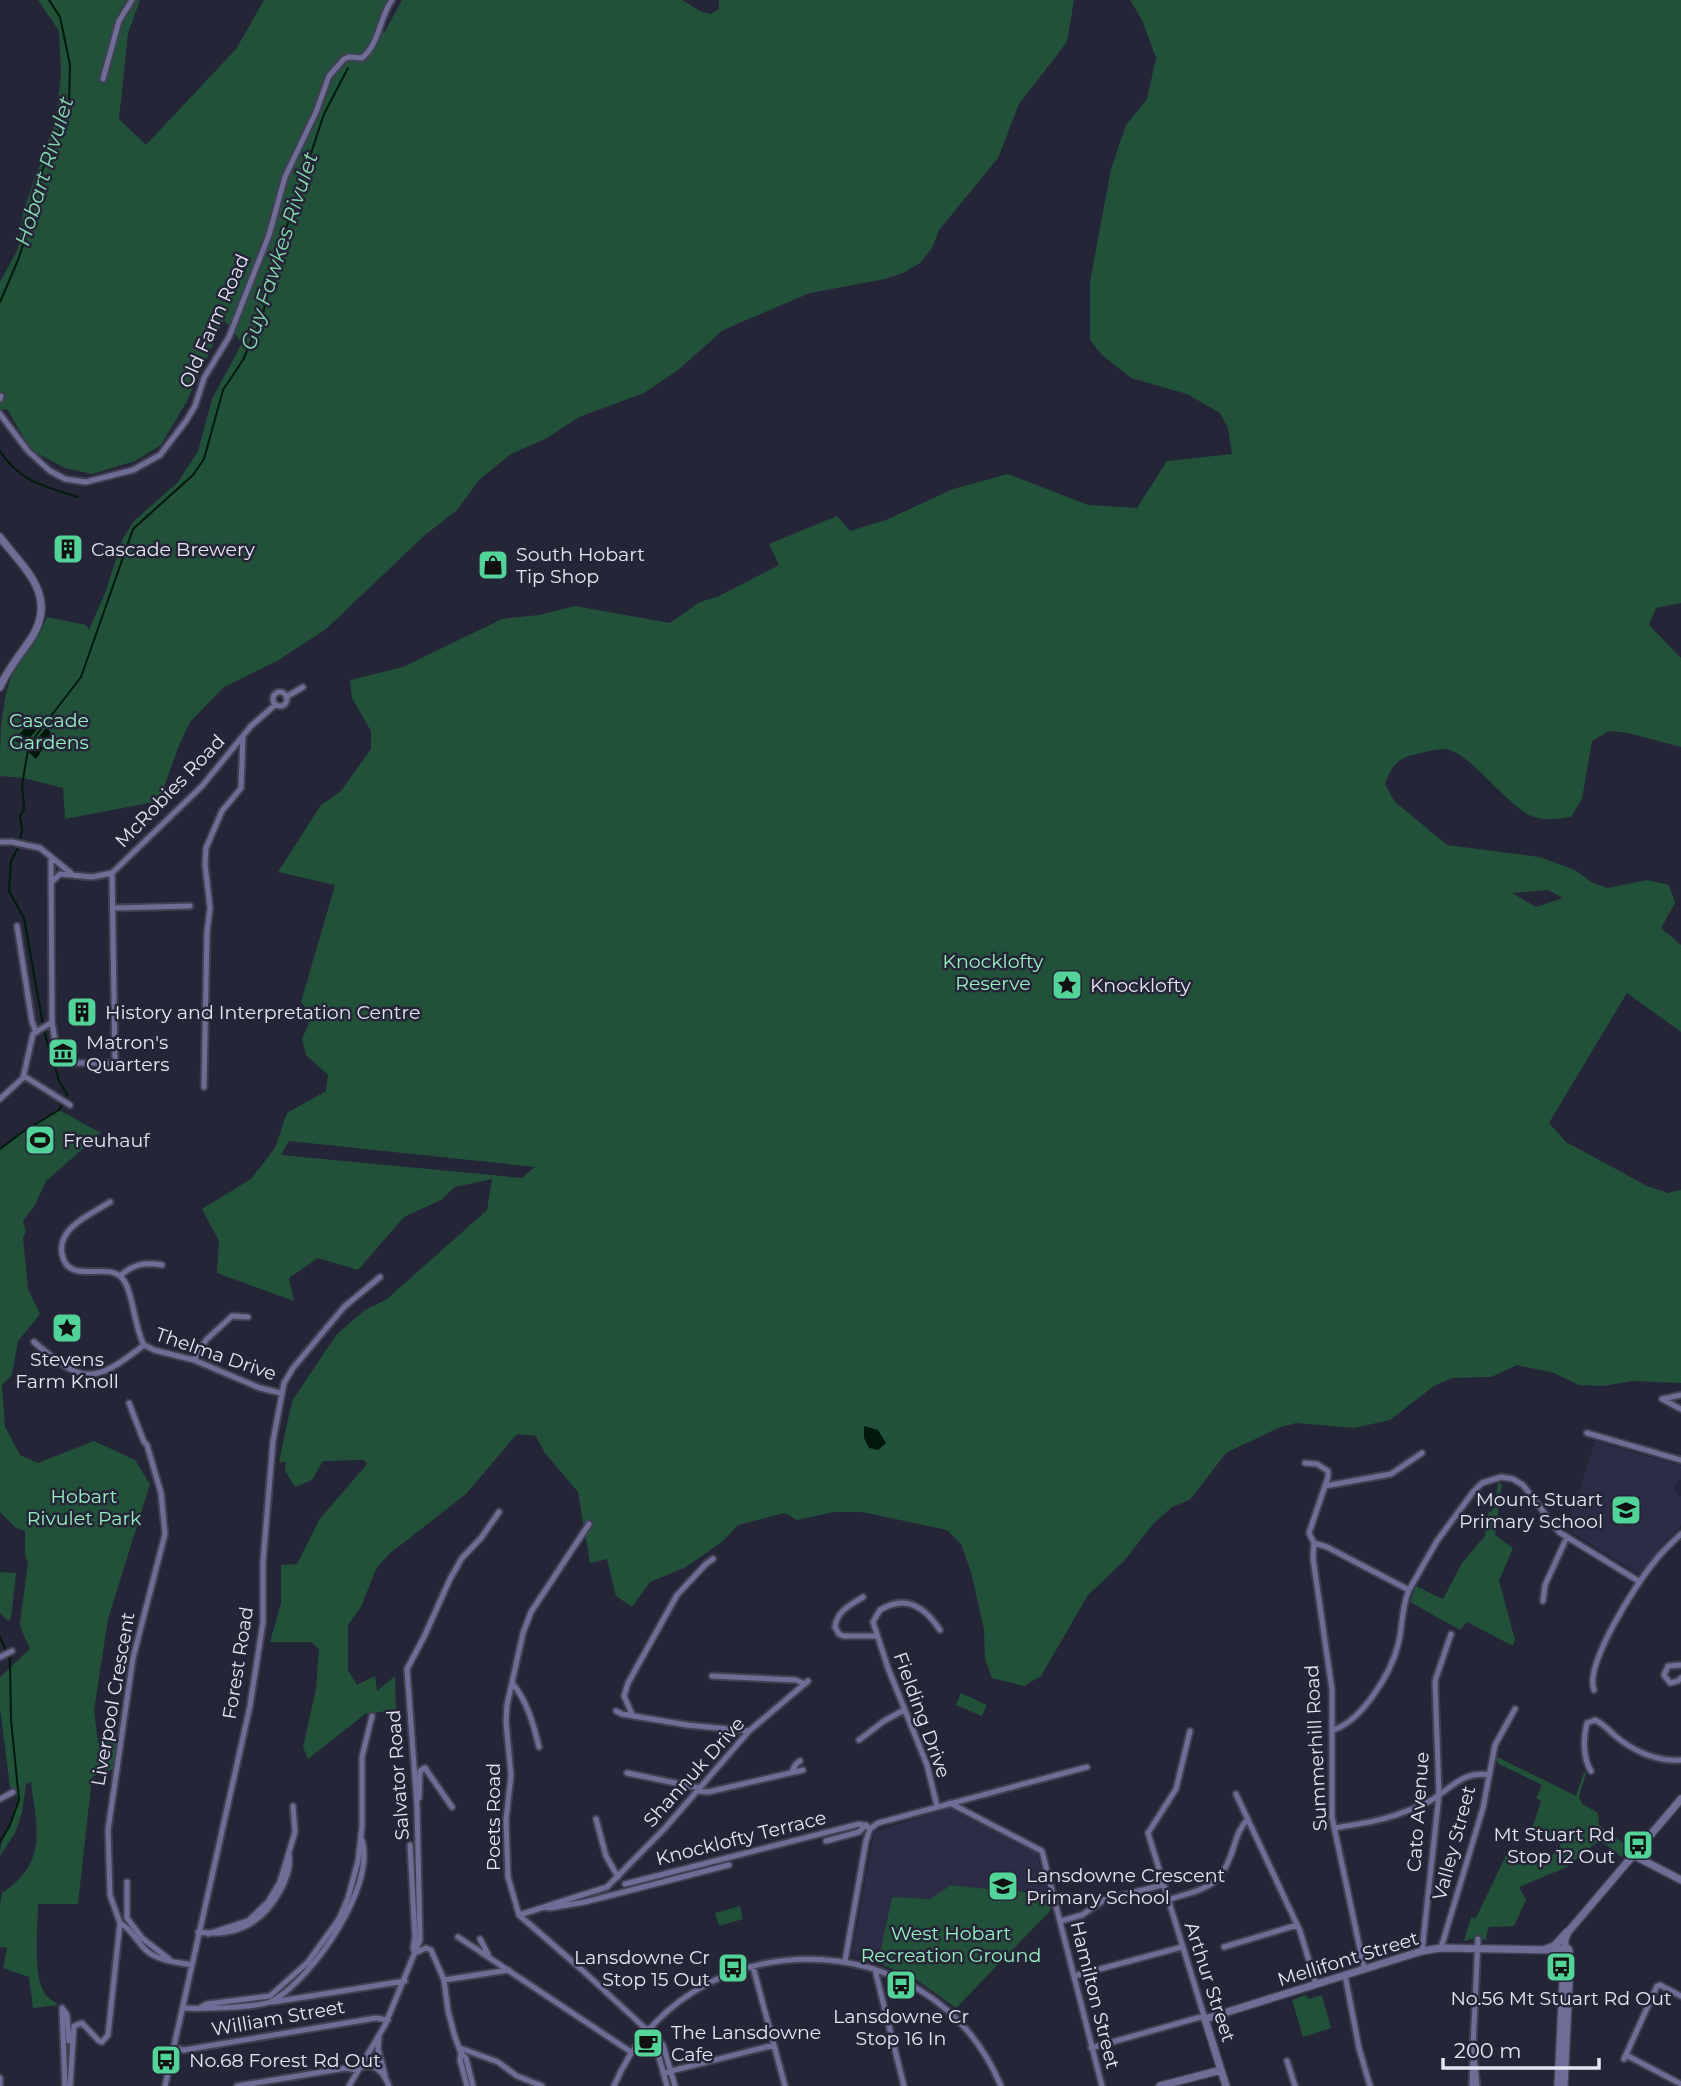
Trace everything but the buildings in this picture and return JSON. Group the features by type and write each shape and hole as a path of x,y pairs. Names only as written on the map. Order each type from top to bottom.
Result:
{"street":[{"path":"103,79 119,21 132,0"},
{"name":"Old Farm Road","path":"0,414 28,451 50,471 65,478 86,482 133,470 160,455 195,406 204,378 229,337 268,234 290,166 316,113 331,72 349,57 362,58 374,45 383,16 393,0"},
{"path":"0,537 37,586 42,603 34,632 14,660 0,687"},
{"path":"286,697 276,693 273,699 275,705 284,705 286,697 303,687"},
{"name":"McRobies Road","path":"51,883 60,874 92,877 112,873 202,786 243,736 275,705"},
{"path":"204,1087 207,932 210,908 206,881 206,848 222,811 243,783 243,736"},
{"path":"0,842 40,848 67,871 77,875"},
{"path":"51,857 44,1026 59,1062 115,1062 112,873"},
{"path":"113,908 190,906"},
{"path":"17,926 32,1022 44,1026"},
{"path":"0,1098 24,1076 30,1041 44,1026"},
{"path":"24,1076 68,1103"},
{"path":"110,1202 66,1232 62,1242 62,1254 66,1263 76,1270 109,1272 120,1276 126,1284 144,1345"},
{"path":"120,1276 132,1266 151,1263 162,1265"},
{"name":"Forest Road","path":"165,2086 250,1706 264,1612 263,1562 271,1462 281,1393 288,1374 344,1307 380,1277"},
{"path":"194,1360 206,1340 232,1316 248,1317"},
{"name":"Thelma Drive","path":"34,1342 68,1370 86,1376 106,1371 144,1345 194,1360 250,1384 281,1393"},
{"path":"1681,1395 1662,1399 1681,1409"},
{"name":"Liverpool Crescent","path":"71,2063 74,2026 82,2023 102,2042 108,2035 120,1923 109,1882 109,1819 133,1658 165,1534 161,1493 148,1446 129,1403"},
{"path":"1587,1433 1681,1460"},
{"path":"1305,1463 1317,1464 1328,1471 1325,1486 1391,1474 1422,1453"},
{"path":"1333,1730 1349,1721 1382,1682 1396,1652 1403,1606 1409,1590 1432,1549 1482,1483 1495,1478 1513,1479 1523,1485 1553,1525 1567,1537 1640,1582"},
{"name":"Summerhill Road","path":"1325,1486 1310,1526 1310,1538 1314,1543 1313,1558 1332,1690 1332,1812 1364,1968"},
{"name":"Salvator Road","path":"415,1953 420,1940 417,1806 407,1669 462,1558 481,1538 499,1512"},
{"name":"Poets Road","path":"519,1915 508,1877 506,1845 511,1775 506,1722 512,1683 523,1633 531,1612 589,1524"},
{"path":"1594,1690 1593,1680 1604,1642 1655,1560 1681,1534"},
{"path":"1543,1601 1545,1585 1567,1537"},
{"path":"1314,1543 1327,1547 1409,1590"},
{"path":"632,1714 626,1702 625,1689 677,1595 713,1559"},
{"name":"Fielding Drive","path":"863,1597 841,1611 835,1627 839,1634 844,1636 877,1636"},
{"name":"Fielding Drive","path":"937,1806 927,1765 873,1622 876,1613 885,1607 908,1604 926,1611 940,1630"},
{"name":"Cato Avenue","path":"1422,1951 1439,1795 1436,1681 1451,1634"},
{"path":"0,1657 12,1651"},
{"path":"1681,1665 1668,1666 1664,1675 1670,1683 1681,1678"},
{"name":"Shannuk Drive","path":"607,1887 650,1844 749,1731 806,1683 796,1680 712,1676"},
{"path":"512,1683 518,1689 539,1747"},
{"name":"Valley Street","path":"1441,1948 1483,1808 1495,1745 1515,1709"},
{"path":"859,1740 904,1710"},
{"path":"616,1711 687,1725 749,1731"},
{"path":"201,2007 270,1996 308,1962 333,1929 344,1908 356,1870 361,1837 362,1758 372,1716"},
{"path":"1581,1770 1589,1768 1586,1727 1587,1723 1595,1720 1643,1752 1661,1759 1681,1760"},
{"name":"Arthur Street","path":"1190,1731 1176,1789 1148,1833 1226,2086"},
{"path":"792,1771 800,1761"},
{"name":"Knocklofty Terrace","path":"826,1840 949,1802 1087,1767"},
{"path":"417,1806 421,1790 420,1771 423,1768 452,1807"},
{"path":"627,1773 708,1791 803,1770"},
{"path":"1334,1828 1395,1815 1439,1795 1467,1776 1480,1773 1489,1775"},
{"path":"0,1799 13,1792"},
{"path":"1236,1794 1297,1925 1316,1984"},
{"name":"Mellifont Street","path":"1546,1949 1567,1932 1681,1799"},
{"name":"Hamilton Street","path":"949,1802 1042,1851 1102,2086"},
{"path":"198,1933 208,1934 241,1925 262,1910 280,1882 289,1855 296,1825 293,1806"},
{"path":"596,1819 606,1856 618,1877"},
{"path":"1167,1900 1208,1887 1224,1873 1241,1826 1248,1819"},
{"name":"Knocklofty Terrace","path":"625,1884 859,1824 868,1827"},
{"path":"845,1961 868,1827"},
{"path":"273,2001 314,1963 345,1919 361,1870 361,1837"},
{"name":"Salvator Road","path":"410,1845 415,1953"},
{"path":"1633,1855 1681,1880"},
{"name":"Knocklofty Terrace","path":"541,1907 585,1902 729,1865"},
{"name":"Liverpool Crescent","path":"127,1882 127,1918 142,1938 171,1960"},
{"path":"1061,1921 1082,1915 1104,1900 1162,1885"},
{"name":"Knocklofty Terrace","path":"519,1915 607,1887"},
{"path":"519,1915 657,2038 663,2045 675,2086"},
{"name":"Liverpool Crescent","path":"120,1923 125,1925 150,1953 161,1959 192,1965"},
{"path":"1223,1947 1297,1925"},
{"path":"1558,2086 1567,1932"},
{"path":"458,1937 631,2052"},
{"path":"480,1939 492,1959"},
{"path":"1474,2086 1478,1939"},
{"path":"1554,1945 1569,1950 1570,1963 1564,2086"},
{"path":"1074,1976 1182,1947"},
{"name":"Mellifont Street","path":"1205,2018 1422,1951 1441,1948 1558,1950 1565,1947"},
{"path":"349,2086 388,2020 415,1953 426,1948 431,1950 444,1980 448,2011 473,2086"},
{"path":"614,2086 631,2052 648,2029 694,1992 753,1966 794,1959 845,1961 907,1983 948,2011 977,2044 1001,2086"},
{"path":"753,1966 785,2086"},
{"path":"444,1980 509,1970"},
{"path":"875,1970 904,2086"},
{"path":"1345,1975 1359,2048 1370,2086"},
{"path":"183,2008 207,2009 281,2002 405,1981"},
{"path":"1680,1993 1660,1985 1627,2057 1681,2084"},
{"path":"62,2008 67,2015 71,2063 67,2086 62,2008"},
{"name":"William Street","path":"174,2048 184,2050 376,2018 388,2020"},
{"path":"1091,2048 1205,2018"},
{"path":"379,2034 378,2049 389,2086"},
{"path":"657,2038 655,2043 667,2086"},
{"path":"663,2073 774,2045"},
{"path":"461,2051 460,2060 467,2086"},
{"path":"461,2051 498,2062 517,2076 542,2086"},
{"path":"1287,2061 1295,2086"},
{"path":"237,2086 346,2068 358,2070 370,2066 385,2076"},
{"path":"1160,2086 1221,2070"},
{"path":"0,2078 0,2085"}],"shaded area":[{"path":"24,718 41,725 28,740 33,744 45,729 48,728 52,736 36,759 14,739 24,729 21,721"},
{"path":"864,1426 878,1430 886,1443 878,1450 869,1448 864,1438"},
{"name":"Mount Stuart Primary School","path":"1595,1441 1681,1466 1681,1479 1673,1488 1681,1497 1681,1525 1639,1574 1560,1525 1571,1517 1572,1503 1580,1490"},
{"name":"Lansdowne Crescent Primary School","path":"950,1808 1037,1853 1049,1900 1008,1887 1005,1891 951,1885 930,1899 892,1897 878,1963 852,1955 874,1832"}],"green space":[{"name":"Cascade Gardens","path":"38,0 140,0 128,33 119,119 146,145 236,49 264,0 389,0 379,26 384,33 402,0 682,0 702,12 711,14 719,9 719,0 1074,0 1067,42 1019,104 998,158 939,230 932,248 920,263 885,279 810,293 739,323 722,331 678,370 644,393 579,417 547,438 511,454 480,479 457,510 425,535 326,629 277,661 224,687 190,722 159,801 65,819 63,788 24,778 0,776 2,720 10,680 47,617 86,625 89,630 105,593 123,538 134,521 178,482 198,451 212,399 242,343 224,320 187,401 161,445 135,461 92,474 65,468 31,450 7,409 0,410 0,282 18,249 23,212 56,119 61,73 59,31"},
{"name":"Knocklofty Reserve","path":"1130,0 1681,0 1681,603 1656,608 1649,625 1681,658 1681,747 1628,733 1609,731 1592,741 1582,799 1571,817 1534,817 1511,802 1466,759 1444,749 1410,755 1400,760 1385,784 1394,801 1447,845 1539,857 1575,870 1591,882 1608,888 1647,880 1669,885 1675,903 1661,928 1681,945 1681,1032 1627,993 1549,1123 1566,1142 1647,1186 1668,1193 1681,1190 1681,1383 1632,1381 1603,1386 1579,1385 1554,1373 1517,1365 1491,1377 1452,1378 1434,1386 1390,1420 1354,1428 1296,1423 1278,1428 1226,1453 1190,1500 1172,1507 1154,1523 1124,1561 1088,1595 1041,1676 1024,1686 992,1678 985,1659 984,1629 971,1572 961,1544 947,1530 862,1512 834,1512 797,1520 785,1513 738,1525 723,1541 686,1567 650,1582 632,1607 616,1596 607,1559 590,1563 578,1492 545,1453 536,1436 517,1434 466,1494 389,1554 376,1569 361,1607 348,1625 348,1670 357,1685 375,1676 377,1691 395,1676 396,1710 365,1714 308,1759 303,1747 316,1689 319,1649 311,1642 270,1642 281,1603 281,1565 297,1564 319,1520 367,1464 364,1460 323,1461 312,1480 295,1487 285,1471 286,1462 279,1462 292,1401 337,1334 365,1310 387,1299 487,1210 492,1179 455,1187 441,1200 404,1217 358,1270 318,1258 289,1278 294,1301 217,1273 219,1241 202,1209 251,1179 275,1148 287,1113 326,1091 328,1075 306,1055 302,1039 312,1016 301,1002 335,885 278,872 321,805 341,791 371,749 371,731 352,698 350,680 403,667 502,619 539,615 575,606 670,623 700,602 719,596 779,565 769,544 837,516 850,531 886,520 953,489 1008,474 1088,505 1137,508 1167,461 1232,454 1228,428 1220,413 1187,394 1131,378 1102,355 1090,340 1090,282 1111,169 1126,125 1147,99 1156,58 1142,20","holes":["1548,890 1563,898 1536,907 1512,893","289,1141 535,1167 522,1178 281,1155"]},
{"name":"Hobart Rivulet Park","path":"59,1110 101,1133 46,1181 35,1205 23,1221 26,1232 23,1238 28,1289 40,1314 18,1341 12,1375 2,1385 5,1427 20,1455 38,1463 94,1441 135,1460 150,1484 108,1619 94,1710 98,1743 118,1740 113,1769 92,1777 78,1904 38,1904 38,1975 45,1994 58,2005 33,2008 29,1977 3,1968 7,1948 0,1947 2,1893 27,1869 33,1857 37,1830 31,1782 26,1784 22,1813 15,1833 0,1856 2,1842 19,1800 10,1787 0,1708 0,1677 30,1649 20,1623 28,1562 25,1556 25,1531 16,1528 0,1512 0,1149"},
{"path":"1498,1483 1502,1484 1495,1535 1513,1548 1499,1581 1515,1640 1513,1646 1467,1622 1460,1630 1410,1602 1416,1586 1443,1599 1462,1563 1485,1536 1488,1513 1494,1509"},
{"path":"0,1572 16,1573 11,1619 8,1621 0,1613"},
{"path":"961,1693 987,1705 982,1716 956,1705"},
{"path":"1497,1757 1576,1796 1584,1772 1586,1773 1579,1797 1582,1804 1598,1813 1599,1825 1631,1849 1623,1852 1623,1858 1604,1843 1596,1843 1567,1867 1519,1887 1526,1900 1514,1926 1489,1927 1487,1940 1475,1938 1464,1941 1471,1917 1476,1918 1508,1851 1535,1863 1556,1853 1561,1844 1532,1829 1541,1801 1536,1798 1542,1785 1497,1763"},
{"name":"West Hobart Recreation Ground","path":"951,1885 1005,1891 1007,1887 1049,1900 1051,1910 956,2008 914,1978 878,1963 892,1897 930,1899"},
{"path":"740,1906 743,1919 719,1926 715,1913"},
{"path":"1306,1995 1309,1999 1322,1995 1331,2028 1303,2037 1292,2000"}],"waterway":[{"name":"Hobart Rivulet","path":"0,302 31,221 36,183 57,140 69,104 70,65 60,17 49,0"},
{"name":"Guy Fawkes Rivulet","path":"31,742 81,677 133,529 193,475 204,459 223,390 243,360 262,317 278,253 324,114 348,68"},
{"name":"Hobart Rivulet","path":"0,451 16,470 25,476 44,486 78,497"},
{"name":"Hobart Rivulet","path":"20,840 20,816 24,809 22,785 28,750"},
{"name":"Hobart Rivulet","path":"19,846 11,861 9,891 24,918 43,1025"},
{"name":"Hobart Rivulet","path":"0,1149 59,1110 67,1094 59,1081 44,1031"},
{"name":"Hobart Rivulet","path":"0,1637 10,1660 11,1720 19,1800 10,1825 0,1842"}],"place":[{"name":"Cascade Brewery","path":"68,549"},
{"name":"South Hobart Tip Shop","path":"493,565"},
{"name":"Knocklofty","path":"1067,985"},
{"name":"History and Interpretation Centre","path":"82,1012"},
{"name":"Matron's Quarters","path":"63,1053"},
{"name":"Freuhauf","path":"40,1140"},
{"name":"Stevens Farm Knoll","path":"67,1328"},
{"name":"Mount Stuart Primary School","path":"1626,1510"},
{"name":"Mt Stuart Rd Stop 12 Out","path":"1638,1845"},
{"name":"Lansdowne Crescent Primary School","path":"1003,1886"},
{"name":"No.56 Mt Stuart Rd Out","path":"1561,1967"},
{"name":"Lansdowne Cr Stop 15 Out","path":"733,1968"},
{"name":"Lansdowne Cr Stop 16 In","path":"901,1985"},
{"name":"The Lansdowne Cafe","path":"648,2043"},
{"name":"No.68 Forest Rd Out","path":"166,2060"}]}
